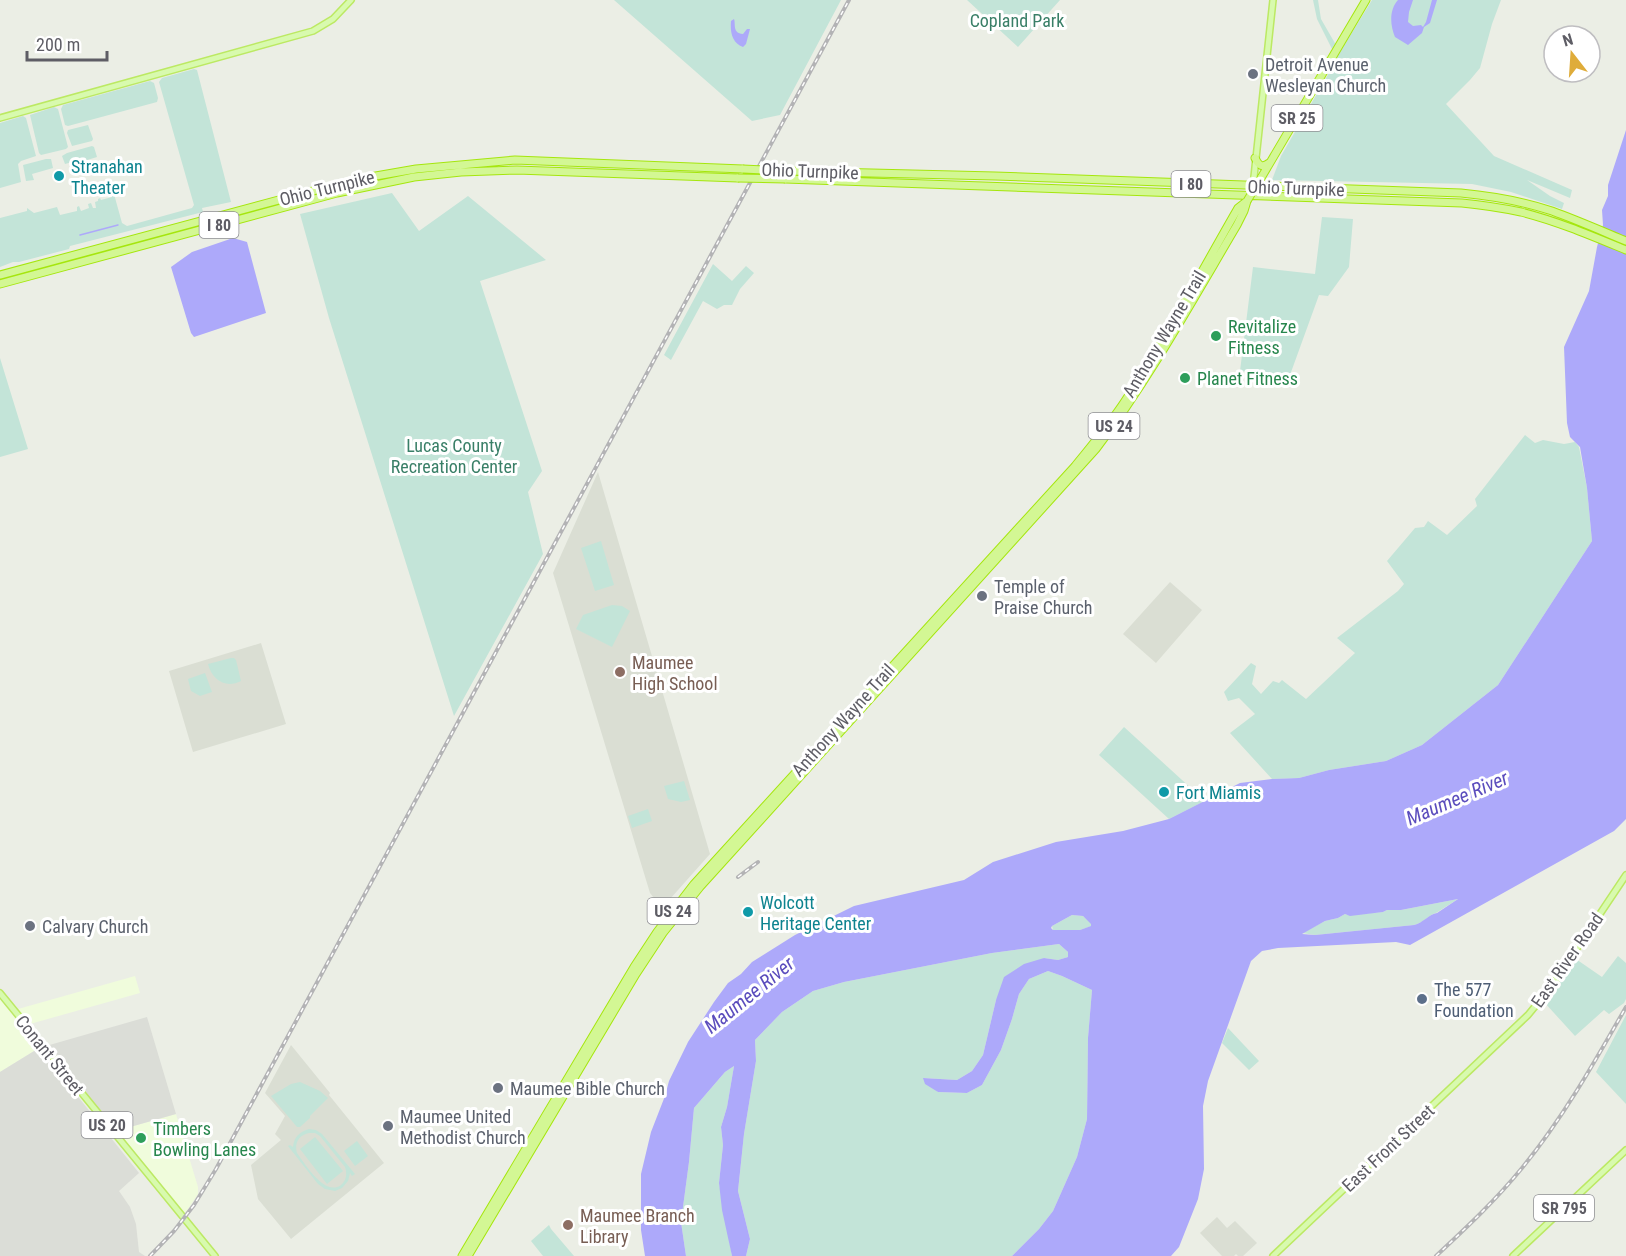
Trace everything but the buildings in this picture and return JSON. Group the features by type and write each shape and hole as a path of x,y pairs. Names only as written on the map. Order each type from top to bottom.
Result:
{"highway":[{"name":"Anthony Wayne Trail","path":"462,1256 621,987 657,932 694,884 1074,466 1102,432 1130,393 1366,0"},
{"path":"1255,158 1261,166 1271,161"},
{"name":"Ohio Turnpike","path":"0,275 370,177 453,164 515,160 743,170 995,176 1461,193 1523,203 1553,212 1626,241"},
{"name":"Ohio Turnpike","path":"0,284 347,190 439,174 527,170 1462,203 1522,213 1587,234 1626,250"},
{"name":"Anthony Wayne Trail","path":"468,1256 636,974 677,915 1096,449 1152,368 1241,209"},
{"path":"1184,314 1219,263"},
{"path":"1125,410 1150,376 1155,374"}],"main road":[{"path":"0,118 313,31 333,19 351,0"},
{"path":"1258,178 1255,158 1273,0"},
{"name":"East River Road","path":"1502,1040 1546,994 1626,875"},
{"name":"Conant Street","path":"0,993 215,1256"},
{"name":"East Front Street","path":"1274,1256 1502,1040"},
{"name":"SR 795","path":"1514,1256 1626,1150"}],"shaded area":[{"name":"Maumee High School","path":"598,472 710,854 662,908 650,893 553,573"},
{"path":"1170,582 1202,610 1156,663 1123,634"},
{"path":"261,643 286,724 193,752 169,671"},
{"path":"135,976 140,993 30,1024 18,1009"},
{"path":"0,999 39,1048 0,1072"},
{"path":"147,1017 176,1114 116,1131 46,1046"},
{"path":"291,1045 384,1163 291,1239 258,1199 251,1165 281,1140 275,1134 285,1116 265,1093"},
{"path":"39,1048 139,1173 119,1191 130,1207 136,1224 139,1252 145,1256 0,1256 0,1072"},
{"path":"176,1114 198,1187 198,1194 184,1215 116,1131"},
{"path":"1217,1217 1227,1228 1235,1221 1257,1243 1243,1256 1236,1254 1222,1256 1200,1233"}],"green space":[{"path":"614,0 841,0 780,115 752,121"},
{"name":"Copland Park","path":"967,0 1060,0 1018,47"},
{"path":"1313,0 1318,0 1321,19 1340,52 1372,0 1501,0 1480,68 1446,104 1494,156 1572,190 1570,198 1527,180 1564,203 1562,209 1511,192 1472,184 1272,180 1281,156 1337,59 1317,19"},
{"path":"197,70 231,202 202,208 203,212 70,246 69,249 0,267 0,218 27,211 27,208 34,213 57,207 60,215 77,211 79,206 81,211 89,208 88,204 91,203 93,208 96,208 95,202 98,199 112,197 114,194 122,223 127,226 192,208 194,205 159,82 162,78"},
{"path":"150,81 154,83 157,102 65,125 61,109 63,105"},
{"path":"54,107 58,109 68,147 41,155 30,115"},
{"path":"23,116 26,118 36,156 18,164 21,182 0,188 0,123"},
{"path":"88,125 92,141 72,146 68,130"},
{"path":"92,146 97,157 65,164 62,156"},
{"path":"51,159 53,168 32,174 34,180 26,181 23,165"},
{"name":"Lucas County Recreation Center","path":"392,193 419,231 468,196 546,260 480,281 542,471 528,492 543,554 454,716 329,318 300,214"},
{"path":"1322,217 1353,219 1349,267 1328,296 1319,295 1286,386 1262,373 1240,371 1253,267 1315,274"},
{"path":"713,264 732,281 746,266 754,273 740,289 732,305 724,305 717,309 703,301 671,360 664,355"},
{"path":"0,358 28,449 0,457"},
{"path":"1525,435 1535,443 1543,440 1564,444 1575,442 1579,447 1587,488 1592,541 1498,685 1422,745 1386,761 1329,770 1299,778 1272,779 1230,733 1255,714 1239,698 1228,701 1224,692 1251,663 1256,666 1252,684 1261,694 1273,681 1279,683 1282,680 1306,699 1355,653 1337,638 1404,584 1387,561 1415,528 1424,527 1428,521 1447,535 1477,506 1475,499"},
{"path":"601,541 614,585 595,591 581,548"},
{"path":"612,605 622,606 630,611 612,647 576,629 583,615"},
{"path":"231,658 236,660 241,681 230,684 220,682 213,675 208,664"},
{"path":"205,673 212,692 200,696 191,691 188,679"},
{"path":"1124,727 1205,801 1169,819 1099,755"},
{"path":"684,781 690,800 681,802 668,799 664,786"},
{"path":"648,809 652,821 632,828 628,816"},
{"path":"1458,899 1414,925 1315,935 1302,933 1345,914 1401,910"},
{"path":"1072,915 1083,916 1092,926 1080,930 1053,930 1052,926"},
{"path":"1059,944 1068,952 1068,957 1058,960 1044,958 996,1000 983,1055 972,1071 957,1080 924,1078 938,1092 967,1093 982,1085 1001,1050 1019,994 1029,979 1048,971 1092,990 1088,1038 1087,1119 1077,1157 1053,1211 1012,1256 746,1256 750,1239 738,1191 744,1134 756,1061 755,1040 782,1012 813,991 844,982 992,953"},
{"path":"1618,956 1626,963 1624,1003 1609,1014 1604,1010 1575,1036 1544,1002 1573,957 1602,977"},
{"path":"1626,1015 1626,1104 1596,1072"},
{"path":"1228,1028 1259,1061 1249,1070 1222,1043"},
{"path":"734,1066 721,1127 723,1145 719,1183 732,1256 686,1256 681,1222 694,1108 725,1072"},
{"path":"300,1082 320,1091 328,1098 310,1118 297,1127 271,1096 291,1084"},
{"path":"309,1129 322,1134 355,1174 352,1176 350,1173 348,1181 342,1188 335,1191 325,1189 318,1184 288,1146 293,1147 300,1133","holes":["315,1133 345,1167 344,1181 335,1188 328,1187 316,1178 297,1153 296,1146 300,1138 305,1134"]},
{"path":"315,1137 343,1171 327,1184 300,1149"},
{"path":"357,1141 368,1156 355,1166 344,1151"},
{"path":"549,1225 574,1256 543,1256 531,1241"}],"water":[{"path":"1398,0 1413,0 1408,22 1413,26 1423,27 1432,0 1437,0 1430,23 1408,45 1395,37 1392,28 1392,13"},
{"path":"734,19 737,32 743,34 750,29 743,47 732,37 731,21"},
{"name":"Maumee River","path":"1626,130 1626,819 1614,831 1410,945 1396,942 1278,948 1262,951 1251,961 1208,1081 1203,1106 1204,1169 1198,1199 1179,1247 1171,1256 1012,1256 1053,1211 1077,1157 1087,1119 1088,1038 1092,990 1048,971 1029,979 1019,994 1001,1050 982,1085 967,1093 938,1092 925,1084 923,1078 957,1080 972,1071 983,1055 1004,977 1024,964 1044,958 1058,960 1068,957 1068,952 1059,944 992,953 844,982 813,991 782,1012 755,1040 756,1061 744,1134 738,1191 750,1239 746,1256 732,1256 719,1183 723,1145 721,1127 734,1066 725,1072 694,1108 681,1222 686,1256 645,1256 641,1230 641,1174 651,1132 669,1081 688,1042 714,1002 728,983 752,962 795,935 854,906 964,880 993,862 1056,842 1123,831 1169,819 1240,783 1299,778 1329,770 1386,761 1422,745 1498,685 1592,541 1580,447 1570,437 1567,423 1564,347 1589,291 1603,225 1602,210 1608,196 1608,185","holes":["1458,899 1414,925 1315,935 1302,934 1325,921 1345,914 1350,916 1401,910","1072,915 1083,916 1091,926 1080,930 1053,930 1051,928"]},
{"path":"233,238 247,242 266,313 194,337 171,267 192,252"}],"waterway":[{"path":"80,235 118,225"}],"railway":[{"path":"150,1256 174,1231 194,1205 216,1169 849,0"},
{"path":"738,877 758,862"},
{"path":"1436,1256 1491,1203 1537,1149 1577,1090 1626,1007"}],"place":[{"name":"Detroit Avenue Wesleyan Church","path":"1253,74"},
{"name":"Stranahan Theater","path":"59,176"},
{"name":"Revitalize Fitness","path":"1216,336"},
{"name":"Planet Fitness","path":"1185,378"},
{"name":"Temple of Praise Church","path":"982,596"},
{"name":"Maumee High School","path":"620,672"},
{"name":"Fort Miamis","path":"1164,792"},
{"name":"Wolcott Heritage Center","path":"748,912"},
{"name":"Calvary Church","path":"30,926"},
{"name":"The 577 Foundation","path":"1422,999"},
{"name":"Maumee Bible Church","path":"498,1088"},
{"name":"Maumee United Methodist Church","path":"388,1126"},
{"name":"Timbers Bowling Lanes","path":"141,1138"},
{"name":"Maumee Branch Library","path":"568,1225"}]}
